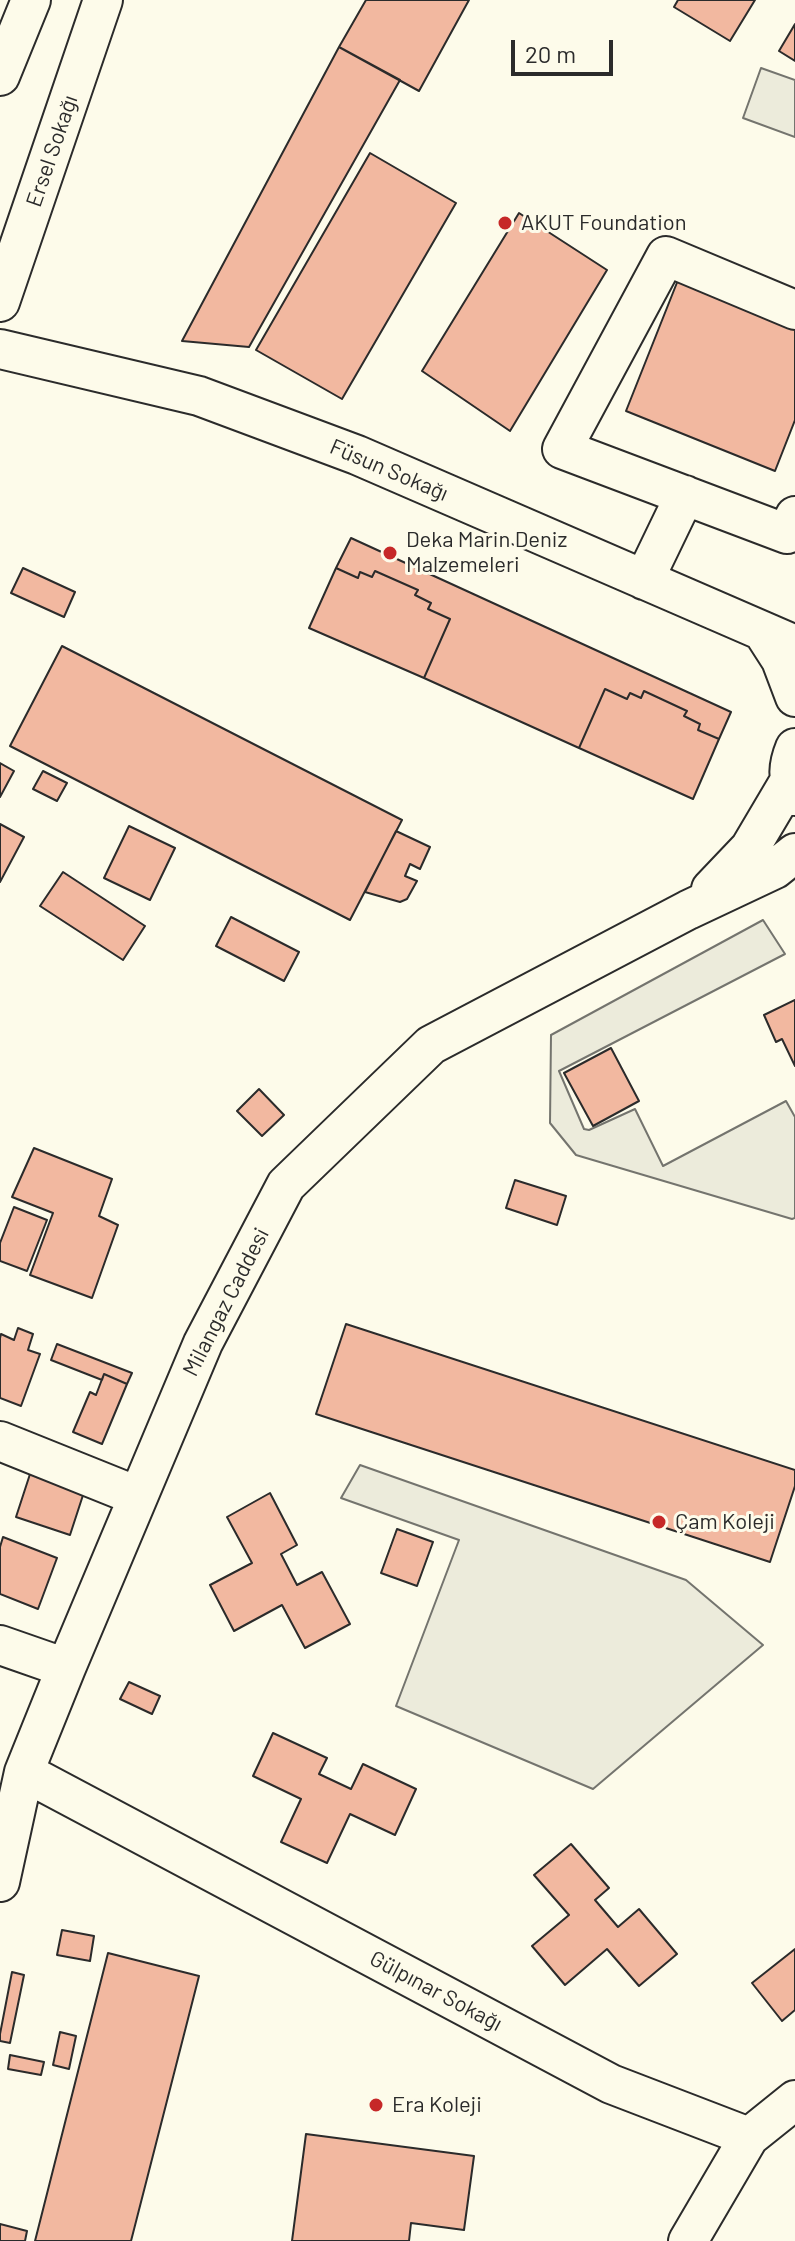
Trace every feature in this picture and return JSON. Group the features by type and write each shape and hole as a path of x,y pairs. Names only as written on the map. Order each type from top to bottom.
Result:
{"street":[{"path":"0,76 31,0"},
{"name":"Ersel Sokağı","path":"0,302 103,0"},
{"path":"792,529 685,495 562,449 666,256 795,310"},
{"name":"Füsun Sokağı","path":"0,349 199,396 357,455 779,638 781,660 795,697"},
{"path":"644,580 685,495"},
{"name":"Milangaz Caddesi","path":"688,910 722,880 750,848 793,775"},
{"name":"Milangaz Caddesi","path":"0,1882 5,1829 24,1772 66,1668 203,1343 286,1185 431,1045 688,910 775,869 795,853"},
{"path":"0,1441 137,1496"},
{"path":"0,1645 66,1668"},
{"name":"Gülpınar Sokağı","path":"24,1772 611,2084 749,2137"},
{"path":"688,2241 749,2137 795,2100"}],"shaded area":[{"path":"761,68 795,80 795,137 743,118"},
{"path":"763,920 785,954 559,1071 584,1129 589,1130 635,1109 663,1166 786,1101 795,1117 795,1218 792,1219 576,1155 550,1123 551,1035"},
{"path":"360,1465 686,1580 763,1645 593,1789 396,1706 459,1540 341,1498"}],"building":[{"path":"366,0 469,0 419,91 339,47"},
{"path":"678,0 755,0 730,41 674,7"},
{"path":"795,24 795,61 779,51"},
{"path":"339,47 400,80 249,347 182,341"},
{"path":"370,153 456,203 342,399 256,350"},
{"path":"519,213 607,270 510,431 422,371"},
{"path":"680,275 795,321 795,420 775,471 626,411"},
{"path":"351,538 731,712 719,739 698,730 700,724 684,716 687,711 644,691 641,698 630,693 627,699 605,689 579,748 424,678 450,619 428,609 431,603 415,595 418,590 375,571 372,577 360,572 358,578 336,568"},
{"path":"23,568 75,592 64,617 11,593"},
{"path":"336,568 358,578 360,572 372,577 375,571 418,590 415,595 431,603 428,609 450,619 424,678 309,628"},
{"path":"62,646 402,820 350,920 10,746"},
{"path":"605,689 627,699 630,693 641,698 644,691 687,711 684,716 700,724 698,730 719,739 693,799 579,748"},
{"path":"0,763 14,771 0,797"},
{"path":"43,771 67,783 57,801 33,789"},
{"path":"0,824 24,837 0,882"},
{"path":"129,826 175,848 150,900 104,878"},
{"path":"396,831 430,847 420,869 410,864 405,876 417,881 407,899 400,902 365,892"},
{"path":"63,872 145,926 123,960 40,906"},
{"path":"231,917 299,952 284,981 216,946"},
{"path":"795,1000 795,1066 782,1039 776,1042 764,1015"},
{"path":"611,1048 639,1101 593,1126 564,1073"},
{"path":"259,1089 284,1115 262,1136 237,1111"},
{"path":"34,1148 112,1179 99,1216 118,1225 92,1298 30,1275 53,1213 12,1197"},
{"path":"515,1180 566,1196 557,1225 506,1208"},
{"path":"14,1207 47,1220 27,1271 0,1261 0,1243"},
{"path":"346,1324 795,1470 795,1486 770,1562 316,1414"},
{"path":"18,1328 33,1334 28,1350 40,1354 21,1406 0,1398 1,1334 14,1340"},
{"path":"57,1344 132,1373 127,1384 104,1374 102,1380 51,1360"},
{"path":"104,1374 127,1384 102,1444 73,1432 90,1392 96,1395"},
{"path":"31,1471 85,1489 70,1535 16,1517"},
{"path":"270,1493 297,1545 281,1554 297,1585 322,1572 350,1624 305,1648 282,1605 234,1631 210,1585 252,1563 227,1517"},
{"path":"397,1529 433,1542 417,1586 381,1573"},
{"path":"3,1537 57,1558 38,1609 0,1594 0,1547"},
{"path":"129,1682 160,1696 152,1714 120,1699"},
{"path":"273,1733 327,1758 319,1774 351,1789 363,1764 416,1789 395,1835 350,1814 327,1863 281,1842 301,1799 253,1776"},
{"path":"571,1844 609,1888 595,1900 618,1927 639,1909 677,1954 639,1986 607,1949 565,1985 532,1946 569,1915 534,1875"},
{"path":"62,1930 94,1936 90,1961 57,1955"},
{"path":"795,1949 795,2010 782,2021 752,1983"},
{"path":"108,1953 199,1976 131,2241 35,2241"},
{"path":"12,1972 24,1975 10,2043 0,2041 0,2034"},
{"path":"60,2032 76,2036 69,2069 53,2065"},
{"path":"10,2055 44,2062 41,2075 8,2069"},
{"path":"306,2134 474,2156 464,2230 411,2223 409,2241 292,2241"},
{"path":"0,2224 27,2231 25,2241 0,2241"}],"place":[{"name":"AKUT Foundation","path":"505,223"},
{"name":"Deka Marin Deniz Malzemeleri","path":"390,553"},
{"name":"Çam Koleji","path":"659,1522"},
{"name":"Era Koleji","path":"376,2105"}]}
